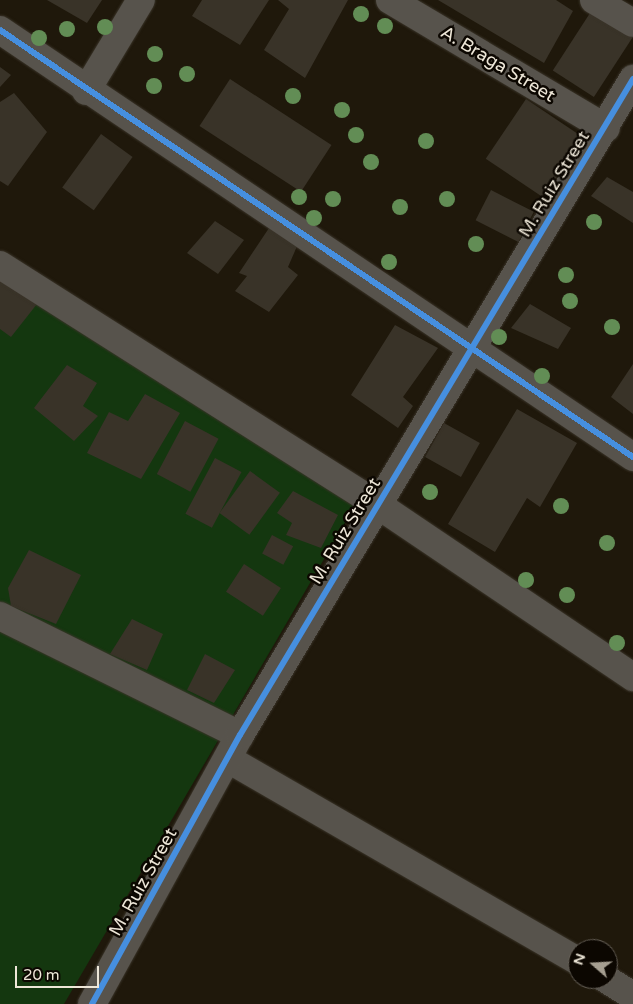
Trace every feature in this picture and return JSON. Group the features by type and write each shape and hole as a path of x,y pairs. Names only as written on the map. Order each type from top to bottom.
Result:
{"street":[{"path":"86,91 141,0"},
{"name":"A. Braga Street","path":"390,0 606,128"},
{"path":"594,0 633,23"},
{"path":"0,30 86,91 633,457"},
{"name":"M. Ruiz Street","path":"92,1004 235,747 606,128 633,79"},
{"path":"0,265 378,506 633,677"},
{"path":"0,616 235,747 568,955"},
{"path":"618,987 633,996"}],"green space":[{"path":"0,263 362,494 64,1004 0,1004"}],"building":[{"path":"47,0 102,0 87,23"},
{"path":"202,0 269,0 240,45 192,16"},
{"path":"278,0 348,0 305,78 264,50 289,9"},
{"path":"438,0 556,0 573,11 544,63"},
{"path":"592,10 633,37 594,97 553,70"},
{"path":"0,67 11,75 0,87"},
{"path":"230,79 331,145 301,192 200,126"},
{"path":"14,93 47,132 8,186 0,181 0,102"},
{"path":"526,99 583,138 543,197 486,159"},
{"path":"101,134 133,157 94,210 62,187"},
{"path":"607,177 633,192 633,223 591,196"},
{"path":"491,190 534,212 518,242 476,220"},
{"path":"215,221 244,240 218,274 187,253"},
{"path":"269,228 298,244 288,267 298,275 269,312 235,291 247,276 239,273"},
{"path":"0,277 37,304 11,337 0,329"},
{"path":"530,304 571,328 558,349 511,328"},
{"path":"395,325 438,348 403,397 413,406 398,428 351,395"},
{"path":"633,364 633,414 611,397"},
{"path":"67,365 97,383 83,406 98,416 74,441 34,408"},
{"path":"145,394 180,413 141,479 87,453 109,412 128,421"},
{"path":"517,409 577,443 540,507 527,498 495,552 448,524"},
{"path":"185,421 219,439 190,492 157,474"},
{"path":"444,423 480,443 461,477 425,457"},
{"path":"215,458 241,472 212,528 185,514"},
{"path":"250,471 280,493 249,535 219,513"},
{"path":"293,491 338,515 321,548 286,535 292,523 277,513"},
{"path":"272,535 293,546 283,565 262,554"},
{"path":"29,550 81,575 56,624 11,606 8,588"},
{"path":"244,564 281,588 263,616 226,592"},
{"path":"132,619 163,634 147,670 110,654"},
{"path":"205,654 235,670 214,703 187,690"}],"cycle path":[{"path":"0,30 633,457"},
{"path":"92,1004 240,735 633,79"}]}
